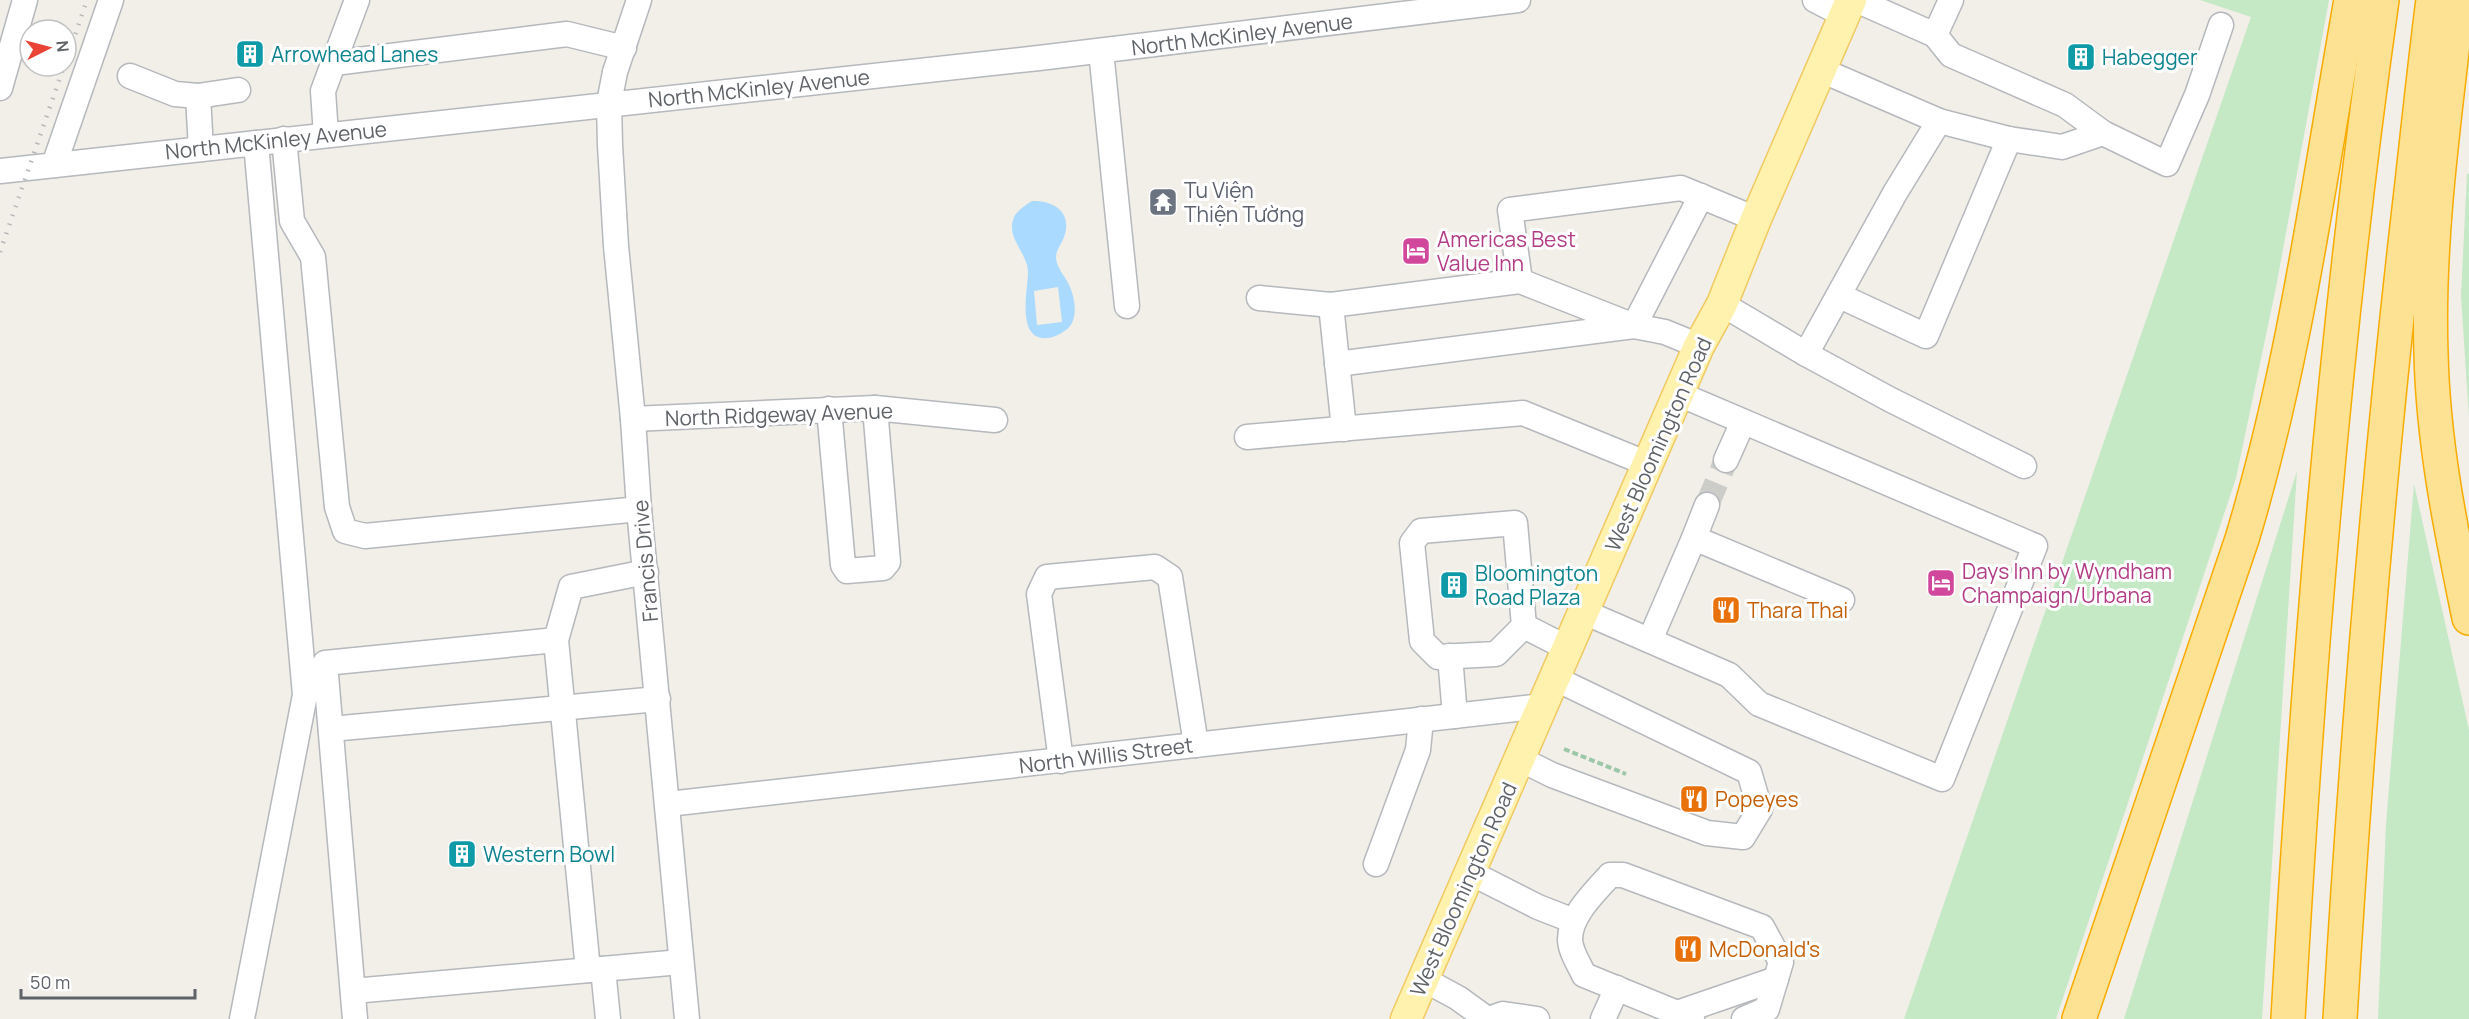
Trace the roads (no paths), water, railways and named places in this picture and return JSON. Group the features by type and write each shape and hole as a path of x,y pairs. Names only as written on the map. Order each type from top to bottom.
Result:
{"highway":[{"path":"2079,1019 2262,475 2280,398 2351,0"},
{"path":"2288,1019 2298,838 2316,606 2341,335 2382,0"},
{"path":"2340,1019 2350,847 2372,574 2393,348 2433,0"},
{"path":"2458,0 2440,159 2431,286 2430,352 2436,436 2444,500 2469,618"}],"main road":[{"name":"West Bloomington Road","path":"1406,1019 1699,346 1722,304 1756,219 1850,5"}],"street":[{"path":"0,88 25,0"},
{"path":"54,165 111,0"},
{"path":"326,135 323,91 357,0"},
{"name":"Francis Drive","path":"639,0 615,72 609,103 615,246 633,419 639,509 687,1019"},
{"name":"North McKinley Avenue","path":"0,171 1101,51 1518,0"},
{"path":"1815,0 1850,5 1935,35 1951,55 2065,105 2103,133 2168,164 2197,95 2221,25"},
{"path":"1935,35 1951,0"},
{"path":"334,63 567,34 624,48"},
{"path":"1101,51 1127,306"},
{"path":"1821,70 1939,121 2009,139 2062,147 2103,133"},
{"path":"130,76 176,94 198,96 237,90"},
{"path":"198,96 201,149"},
{"path":"1806,354 1895,193 1939,121"},
{"path":"284,139 292,221 314,257 337,507 345,531 365,536 639,509"},
{"path":"1840,296 1926,336 2009,139"},
{"path":"242,1019 305,695 256,142"},
{"path":"1520,281 1510,210 1681,188 1756,219"},
{"path":"1634,326 1701,196"},
{"path":"1259,298 1331,305 1520,281 1634,326 1665,333 1699,346"},
{"path":"1722,304 1806,354 1891,400 2024,466"},
{"path":"1331,305 1344,429"},
{"path":"1337,364 1634,326"},
{"path":"1584,612 1729,675 1759,704 1942,780 2035,546 1679,394"},
{"path":"829,409 843,566 847,571 883,567 888,562 875,408"},
{"name":"North Ridgeway Avenue","path":"633,419 875,408 995,420"},
{"path":"1247,437 1523,413 1648,464"},
{"path":"1726,460 1743,422"},
{"path":"1650,640 1707,506"},
{"path":"1515,523 1524,626 1496,654 1438,657 1422,641 1412,543 1420,531 1515,523"},
{"path":"1694,538 1842,600"},
{"path":"1061,761 1039,594 1047,577 1155,567 1170,578 1196,745"},
{"path":"608,1019 596,970 562,708 556,640 572,587 645,572"},
{"path":"1524,626 1567,648"},
{"path":"356,1019 325,663 556,640"},
{"path":"1450,656 1455,716"},
{"path":"1520,759 1552,775 1707,833 1743,837 1760,809 1749,772 1554,678"},
{"path":"331,729 658,699"},
{"name":"North Willis Street","path":"668,804 1543,706"},
{"path":"1376,864 1418,750 1421,719"},
{"path":"1470,873 1538,907 1574,921"},
{"path":"1744,1019 1767,1009 1776,979 1781,962 1762,927 1623,875 1610,874 1574,921 1570,939 1572,950 1584,975 1685,1016 1776,979"},
{"path":"353,991 681,962"},
{"path":"1423,979 1458,998 1488,1019 1503,1014 1537,1019"},
{"path":"1603,1019 1617,988"}],"water":[{"path":"1032,201 1054,205 1066,221 1064,237 1056,258 1072,293 1075,312 1072,324 1068,328 1058,335 1047,338 1034,335 1029,328 1026,310 1027,265 1015,240 1012,227 1014,217 1020,209","holes":["1058,287 1062,322 1037,325 1034,291"]}],"tunnel":[{"path":"1707,505 1726,460"}],"railway":[{"path":"78,26 87,0"},
{"path":"0,252 60,78"}],"place":[{"name":"Arrowhead Lanes","path":"250,54"},
{"name":"Habegger","path":"2081,57"},
{"name":"Tu Viện Thiện Tường","path":"1163,202"},
{"name":"Americas Best Value Inn","path":"1416,251"},
{"name":"Days Inn by Wyndham Champaign/Urbana","path":"1941,583"},
{"name":"Bloomington Road Plaza","path":"1454,585"},
{"name":"Thara Thai","path":"1726,610"},
{"name":"Popeyes","path":"1694,799"},
{"name":"Western Bowl","path":"462,854"},
{"name":"McDonald's","path":"1688,949"}]}
